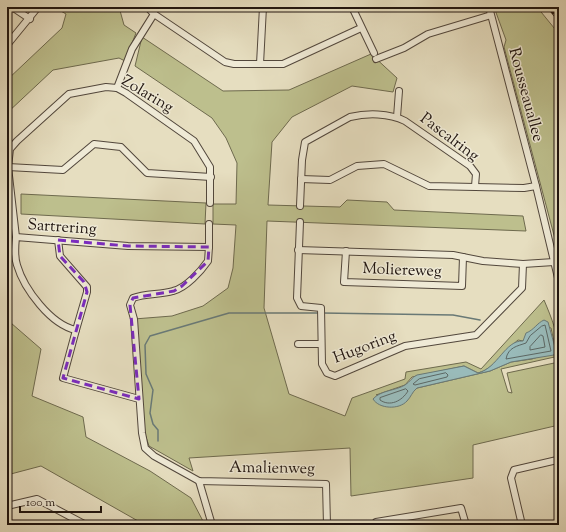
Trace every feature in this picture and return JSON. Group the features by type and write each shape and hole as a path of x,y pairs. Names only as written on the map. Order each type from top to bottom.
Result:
{"street":[{"path":"12,7 30,19"},
{"path":"7,45 30,19 38,7"},
{"path":"147,7 154,14 225,62 234,64 283,64 361,28"},
{"path":"260,64 263,7"},
{"path":"352,7 375,56 404,48 428,34 488,16"},
{"name":"Rousseauallee","path":"489,7 536,186 559,282"},
{"path":"117,88 132,49 154,14"},
{"name":"Zolaring","path":"16,238 8,168 10,150 13,145 64,98 73,93 106,87 117,88 194,141 210,167 210,203"},
{"name":"Pascalring","path":"397,117 399,91"},
{"name":"Pascalring","path":"300,206 303,149 306,142 310,138 350,117 365,115 397,117 470,166 476,174 475,186"},
{"path":"8,168 63,170 94,144 121,147 148,173 211,177"},
{"name":"Pascalring","path":"301,179 330,180 357,166 384,164 429,186 524,188 536,186"},
{"path":"300,222 298,250 463,257 483,261 523,264 554,262"},
{"path":"210,224 208,261 182,286 174,291 140,295 133,298 130,305 134,319 139,399 145,448 154,456 199,481 212,525"},
{"name":"Sartrering","path":"76,330 69,329 56,320 34,297 16,265 16,238 128,246 209,246"},
{"path":"58,240 60,256 86,287 87,292 63,378 139,399"},
{"name":"Hugoring","path":"298,250 297,298 301,306 321,308 322,364 327,373 335,376 405,346 476,335 522,288 523,264"},
{"name":"Moliereweg","path":"346,251 344,282 462,286 463,257"},
{"path":"298,344 321,344"},
{"path":"522,525 511,478 514,470 556,460 559,470"},
{"name":"Amalienweg","path":"199,481 326,484 327,525"},
{"path":"7,506 37,499 86,525"},
{"path":"376,525 376,522 461,508 466,525"}],"highlighted area":[{"path":"58,240 128,246 209,247 208,261 182,286 174,291 133,298 130,305 139,399 63,378 87,292 84,282 60,256"}],"green space":[{"path":"54,7 119,7 124,25 136,33 125,61 119,58 53,70 7,113 7,80 62,28 66,14"},
{"path":"494,7 537,7 559,34 559,254 504,47 506,40"},
{"path":"142,37 223,91 289,90 371,54 397,78 393,92 352,86 292,117 272,142 268,205 340,207 347,200 387,202 394,210 523,216 526,231 267,221 264,308 289,394 345,416 352,398 405,379 406,372 466,362 481,369 544,300 556,335 559,356 501,369 508,392 512,393 507,373 559,362 559,425 473,445 473,478 351,496 350,448 189,458 193,471 149,446 143,428 134,319 172,316 203,306 228,288 233,268 236,225 213,224 213,204 236,204 237,163 226,138 212,118 135,66","holes":["538,324 551,328 556,351 532,359 511,362 490,371 417,388 413,391 376,395 405,385 412,377 464,366 478,373 484,371 518,340 523,341"]},
{"path":"21,194 206,203 205,224 21,214"},
{"path":"7,308 11,323 41,349 32,396 83,417 86,437 150,471 191,498 205,525 140,525 138,521 41,466 7,475"}],"water":[{"path":"544,320 548,322 556,351 554,355 511,362 490,371 417,388 407,401 399,406 389,407 380,405 373,399 384,392 405,385 417,375 464,366 478,373 485,370 491,366 511,345 523,341 526,333"}],"waterway":[{"path":"158,441 158,430 153,424 150,413 153,390 146,374 145,345 150,336 229,313 319,313"},
{"path":"322,313 453,315 480,320"}],"railway":[{"path":"548,7 559,20"}]}
